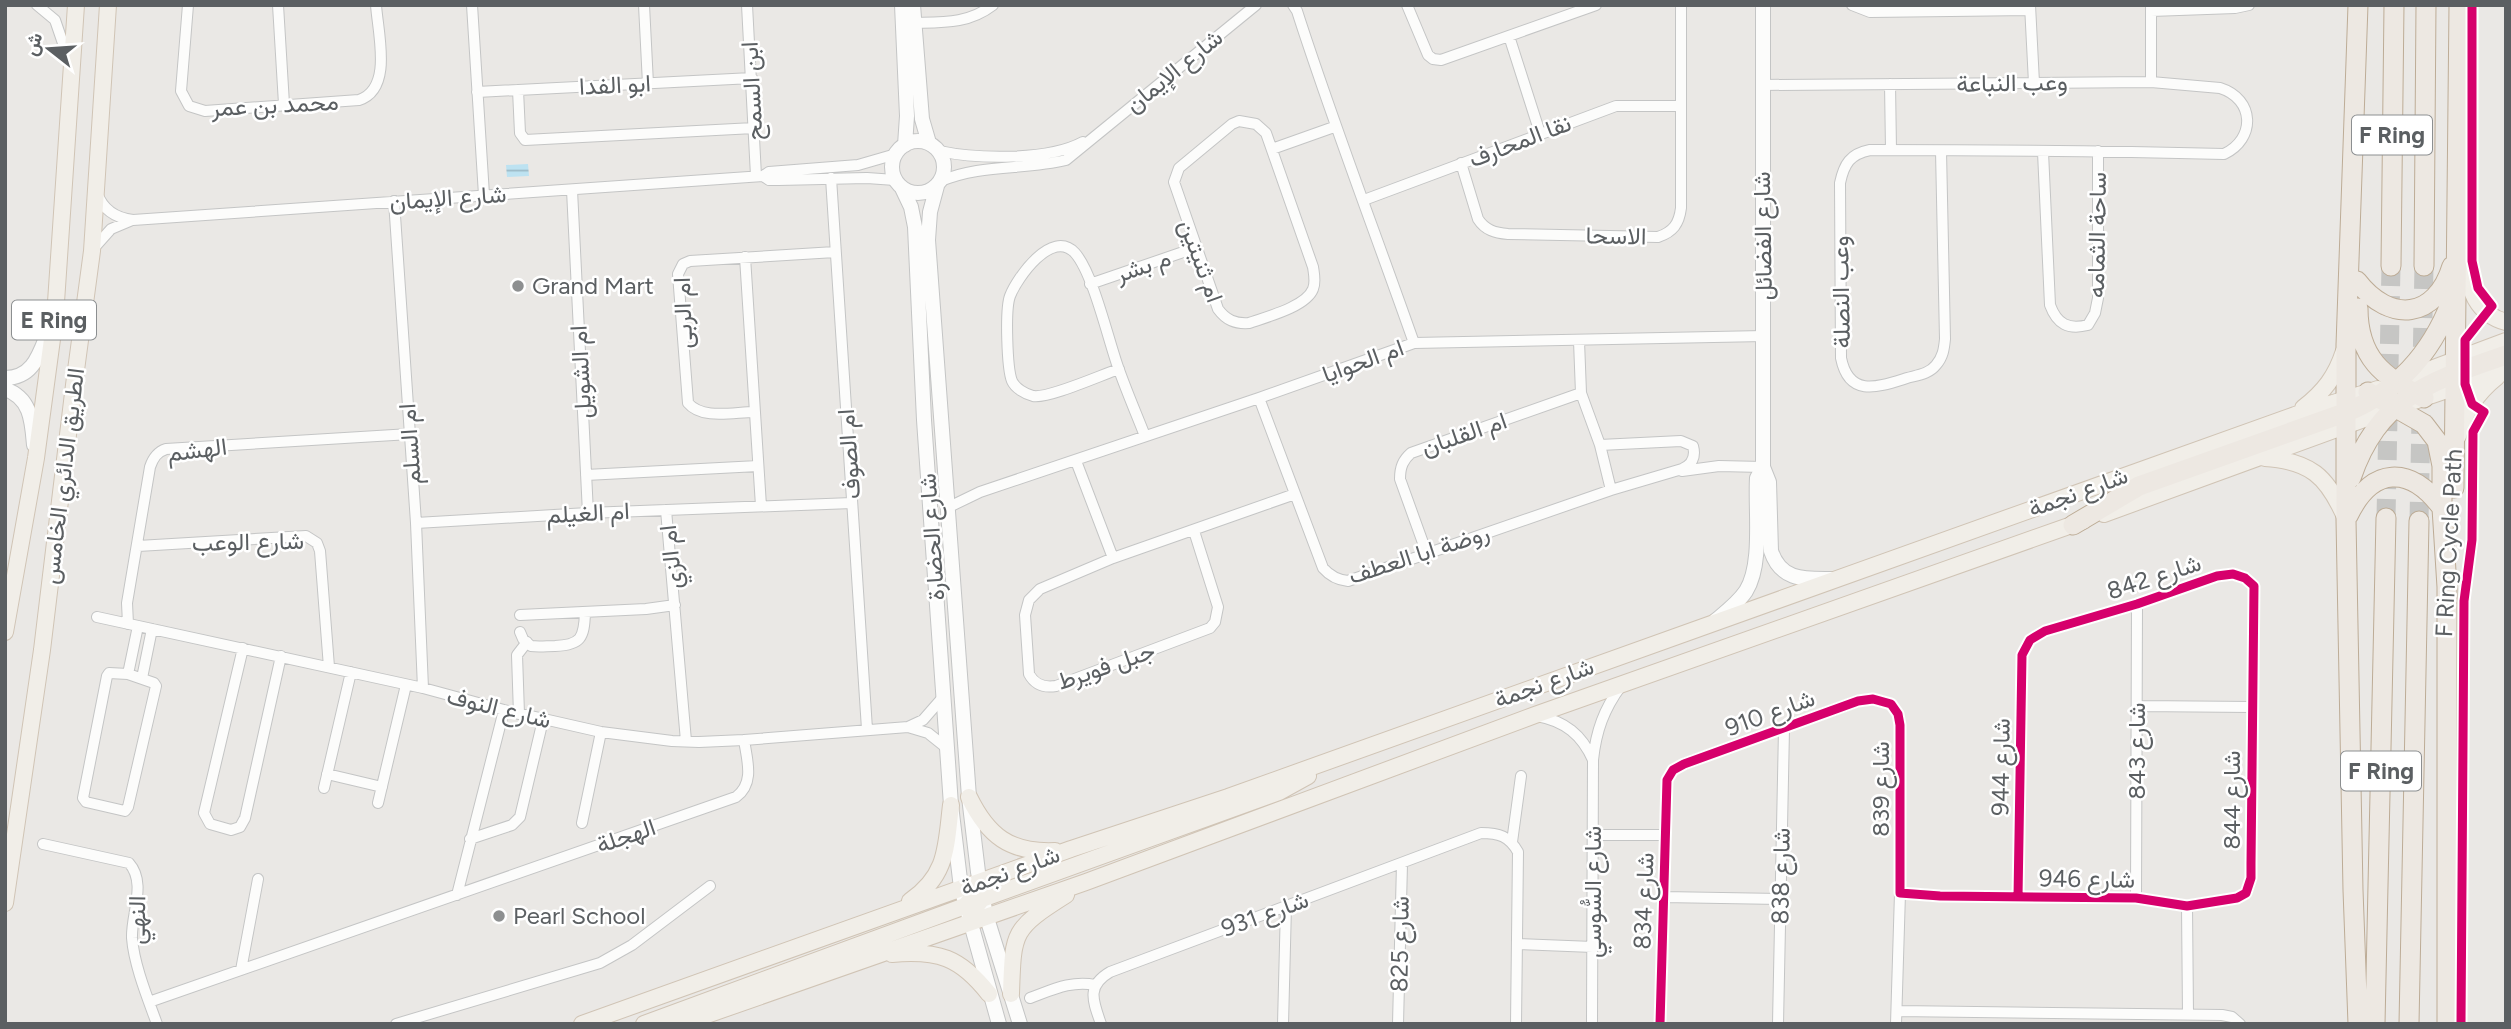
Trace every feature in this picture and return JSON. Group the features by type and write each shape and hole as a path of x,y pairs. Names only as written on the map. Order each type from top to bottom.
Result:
{"highway":[{"path":"2358,5 2346,345 2346,520 2358,1024"},
{"name":"F Ring","path":"2391,266 2394,5"},
{"name":"F Ring","path":"2424,265 2426,5"},
{"path":"2447,587 2454,510 2456,445 2455,255 2459,5"},
{"path":"2353,195 2360,333 2372,361 2411,391"},
{"path":"2357,281 2366,293 2383,306 2395,310 2418,308 2439,294 2447,281 2455,255"},
{"path":"2347,489 2367,440 2411,391 2425,353 2436,337 2455,293"},
{"path":"2073,525 2139,486 2347,412 2373,394 2411,391 2506,355"},
{"path":"2373,394 2424,424 2437,441 2442,466 2447,587 2447,1024"},
{"path":"2346,520 2364,491 2376,482 2389,478 2401,477 2414,481 2433,496 2442,508"},
{"name":"F Ring","path":"2375,1024 2386,518"},
{"name":"F Ring","path":"2409,1024 2419,521"},
{"path":"2346,1024 2346,942 2353,890"},
{"path":"2437,1024 2446,910"}],"main road":[{"name":"الطريق الدائري الخامس","path":"5,632 36,458 55,317 76,5"},
{"name":"الطريق الدائري الخامس","path":"5,903 42,650 92,251 107,5"},
{"path":"2456,231 2471,293 2487,313 2506,322"},
{"path":"2455,374 2506,341"},
{"path":"2295,415 2324,390 2337,371 2346,345"},
{"path":"2455,374 2506,371"},
{"path":"2456,445 2464,417 2479,393 2506,371"},
{"name":"شارع نجمة","path":"582,1024 1071,849 1227,797 2295,415 2397,407"},
{"name":"شارع نجمة","path":"984,907 1086,882 1535,715 2073,525 2259,457 2347,412"},
{"path":"2259,457 2291,461 2316,473 2331,489 2346,520"},
{"path":"644,1024 967,914 974,909 1279,792 1357,750"},
{"path":"969,797 980,819 1010,845 1043,852 1071,849"},
{"path":"893,913 926,890 940,870 951,805"},
{"path":"967,914 979,882"},
{"path":"1011,995 1014,944 1021,929 1037,914 1086,882"},
{"name":"شارع نجمة","path":"681,1024 869,957 967,914"},
{"path":"869,957 921,953 947,957 967,968 989,994"}],"street":[{"path":"37,5 49,13 60,28 72,73"},
{"name":"محمد بن عمر","path":"188,5 181,91 189,106 205,111 359,100 369,97 376,89 381,66 376,5"},
{"path":"278,5 284,104"},
{"path":"472,5 484,195"},
{"path":"644,5 648,83"},
{"name":"ابن السمح","path":"747,5 759,176"},
{"path":"902,5 909,23 922,119 944,162 939,183 920,194 899,184 892,167 900,149 907,116 909,23 913,5"},
{"path":"909,23 968,20 993,5"},
{"name":"شارع الإيمان","path":"939,183 971,171 1066,160 1256,5"},
{"path":"1293,5 1334,127 1364,200 1414,343"},
{"path":"1407,5 1428,55 1441,60 1596,5"},
{"name":"الاسحا","path":"1461,163 1478,219 1492,231 1508,234 1658,237 1674,228 1679,219 1681,5"},
{"name":"شارع الفضائل","path":"1763,5 1763,467 1769,482 1771,551 1774,562 1780,570 1789,575 1834,579"},
{"path":"1852,5 1870,12 2030,8 2034,83"},
{"path":"2151,82 2151,8 2235,8 2249,5"},
{"path":"1509,36 1540,133"},
{"name":"ابو الفدا","path":"477,92 752,78"},
{"name":"وعب النباعة","path":"1762,85 2151,82 2230,91 2242,101 2247,116"},
{"path":"1890,84 1891,150"},
{"path":"518,90 520,133 525,140 754,128"},
{"name":"نقا المحارف","path":"1364,200 1616,106 1681,106"},
{"name":"وعب النصلة","path":"1941,151 1945,339 1941,358 1929,372 1870,387 1858,385 1844,370 1842,358 1840,183 1843,169 1849,159 1859,152 1891,150 2098,150 2224,154 2233,150 2243,139 2247,116"},
{"name":"ام ثنيتين","path":"1247,121 1262,128 1272,149 1313,267 1312,290 1295,305 1249,323 1232,322 1223,317 1217,309 1195,248 1175,188 1175,175 1179,168 1232,124 1247,121"},
{"path":"1272,149 1334,127"},
{"name":"شارع الإيمان","path":"934,147 968,156 1042,153 1061,151 1092,137"},
{"path":"900,149 917,141 934,147"},
{"name":"شارع الإيمان","path":"92,251 111,229 133,220 759,176 769,172 858,164 900,149"},
{"name":"ساحة الثمامه","path":"2043,152 2050,305 2056,320 2077,328 2088,325 2095,313 2098,298 2098,150"},
{"name":"شارع الإيمان","path":"759,176 769,180 831,178 899,184"},
{"name":"ام الصوف","path":"831,178 867,729"},
{"name":"شارع الحضارة","path":"939,183 930,212 928,240 969,797 984,907 1020,1024"},
{"name":"شارع الحضارة","path":"899,184 911,207 915,227 924,420 951,805 961,888 999,1024"},
{"path":"96,187 100,201 110,213 133,220"},
{"name":"ام الشويل","path":"572,190 588,513"},
{"name":"ام السلم","path":"394,201 416,523 424,688"},
{"name":"م بشر","path":"1119,369 1043,396 1023,393 1012,381 1006,320 1009,299 1042,252 1053,246 1063,246 1076,254 1090,284 1145,436"},
{"name":"م بشر","path":"1090,284 1195,248"},
{"name":"ام الربى","path":"754,412 702,413 693,410 688,403 678,274 682,264 690,261 835,252"},
{"path":"745,257 761,506"},
{"path":"5,378 21,377 30,369 55,317"},
{"name":"ام الحوايا","path":"947,508 980,492 1414,343 1764,337"},
{"path":"1579,341 1580,393 1600,445 1611,490"},
{"path":"5,389 26,403 31,415 36,458"},
{"name":"ام القلبان","path":"1427,554 1401,479 1400,471 1405,458 1411,453 1580,393"},
{"name":"روضة ابا العطف","path":"1259,398 1323,568 1335,578 1348,581 1611,490 1677,471 1719,466 1763,467"},
{"name":"الهشم","path":"128,674 133,625 127,603 150,467 160,451 410,434"},
{"path":"1600,445 1687,442 1693,446 1694,457 1687,467 1677,471"},
{"path":"1076,461 1113,558"},
{"path":"586,475 758,466"},
{"name":"شارع الفضائل","path":"1711,624 1741,597 1751,580 1756,555 1757,478 1763,467"},
{"name":"ام الحوايا","path":"947,486 959,493 980,492"},
{"name":"جبل فويرط","path":"1195,531 1218,607 1215,622 1210,628 1056,686 1048,687 1033,681 1029,674 1025,615 1029,600 1040,589 1113,558 1296,494"},
{"name":"ام الغيلم","path":"416,523 666,509 852,503"},
{"name":"ام الزي","path":"666,509 686,741"},
{"name":"شارع الوعب","path":"138,546 306,536 313,540 320,551 329,667"},
{"name":"شارع 842","path":"2030,640 2045,631 2137,604 2217,576 2233,574 2245,578 2254,586 2252,707"},
{"name":"شارع 843","path":"2136,898 2137,604"},
{"path":"520,615 585,613 675,605"},
{"path":"520,632 527,642 536,647 571,645 583,634 585,613"},
{"name":"شارع النوف","path":"97,617 424,688 519,714 600,732 686,741 744,740 908,727 928,733 948,749"},
{"path":"142,678 152,629"},
{"name":"شارع 944","path":"2018,897 2022,655 2030,640"},
{"path":"519,714 517,655 527,642"},
{"path":"243,648 204,813 210,824 231,830 240,827 245,818 281,656"},
{"path":"324,788 351,672"},
{"path":"109,673 128,674 156,686 127,810 86,802 83,797 107,677 109,673"},
{"path":"378,803 406,685"},
{"name":"شارع السُّوسي","path":"1592,1024 1593,760 1598,727 1620,686"},
{"path":"908,727 923,720 944,696"},
{"name":"شارع 910","path":"1667,780 1673,770 1684,764 1858,701 1873,699 1891,704"},
{"name":"شارع 839","path":"1891,704 1898,714 1900,725 1900,893"},
{"path":"2137,706 2252,707"},
{"name":"شارع 844","path":"2246,892 2251,870 2252,707"},
{"path":"457,895 505,710"},
{"path":"1535,715 1566,725 1578,735 1593,760"},
{"path":"470,839 512,825 520,817 543,720"},
{"name":"شارع 838","path":"1778,1024 1784,729"},
{"path":"582,823 600,732"},
{"name":"الهجلة","path":"149,1002 736,797 745,789 748,777 744,740"},
{"path":"327,774 382,787"},
{"path":"1516,1024 1518,852 1508,839 1515,834 1521,776"},
{"name":"شارع 834","path":"1660,1024 1667,780"},
{"name":"شارع 931","path":"1030,998 1072,983 1095,985 1101,977 1110,972 1481,833 1508,839"},
{"name":"شارع 834","path":"1593,835 1665,835"},
{"name":"النهي","path":"43,844 130,863 135,869 138,884 132,940 157,1024"},
{"name":"شارع 825","path":"1398,1024 1402,864"},
{"path":"241,970 258,879"},
{"path":"396,1024 600,963 632,945 710,886"},
{"name":"شارع 946","path":"1900,893 2136,898 2187,906 2237,898 2246,892"},
{"path":"1896,1024 1900,893"},
{"path":"1663,897 1782,899"},
{"path":"1283,1024 1286,906"},
{"path":"2187,906 2188,1015"},
{"path":"1517,944 1593,947"},
{"path":"1095,985 1093,995 1101,1024"},
{"path":"1897,1011 1939,1018 2227,1016 2241,1024"}],"water":[{"path":"528,164 529,176 507,177 506,165"}],"tunnel":[{"path":"2386,518 2391,266"},
{"path":"2419,521 2424,266"}],"cycle path":[{"name":"F Ring Cycle Path","path":"2461,1024 2464,601 2472,540 2473,432 2484,412 2472,404 2465,384 2465,340 2492,306 2478,288 2472,261 2472,5"},
{"path":"1660,1024 1667,780 1673,770 1858,701 1873,699 1891,704 1898,714 1900,893 1940,896 2136,898 2187,906 2237,898 2246,893 2251,878 2254,586 2245,578 2233,574 2217,576 2137,604 2045,631 2030,640 2022,655 2018,897"}],"place":[{"name":"Grand Mart","path":"518,286"},
{"name":"Pearl School","path":"499,916"}]}
